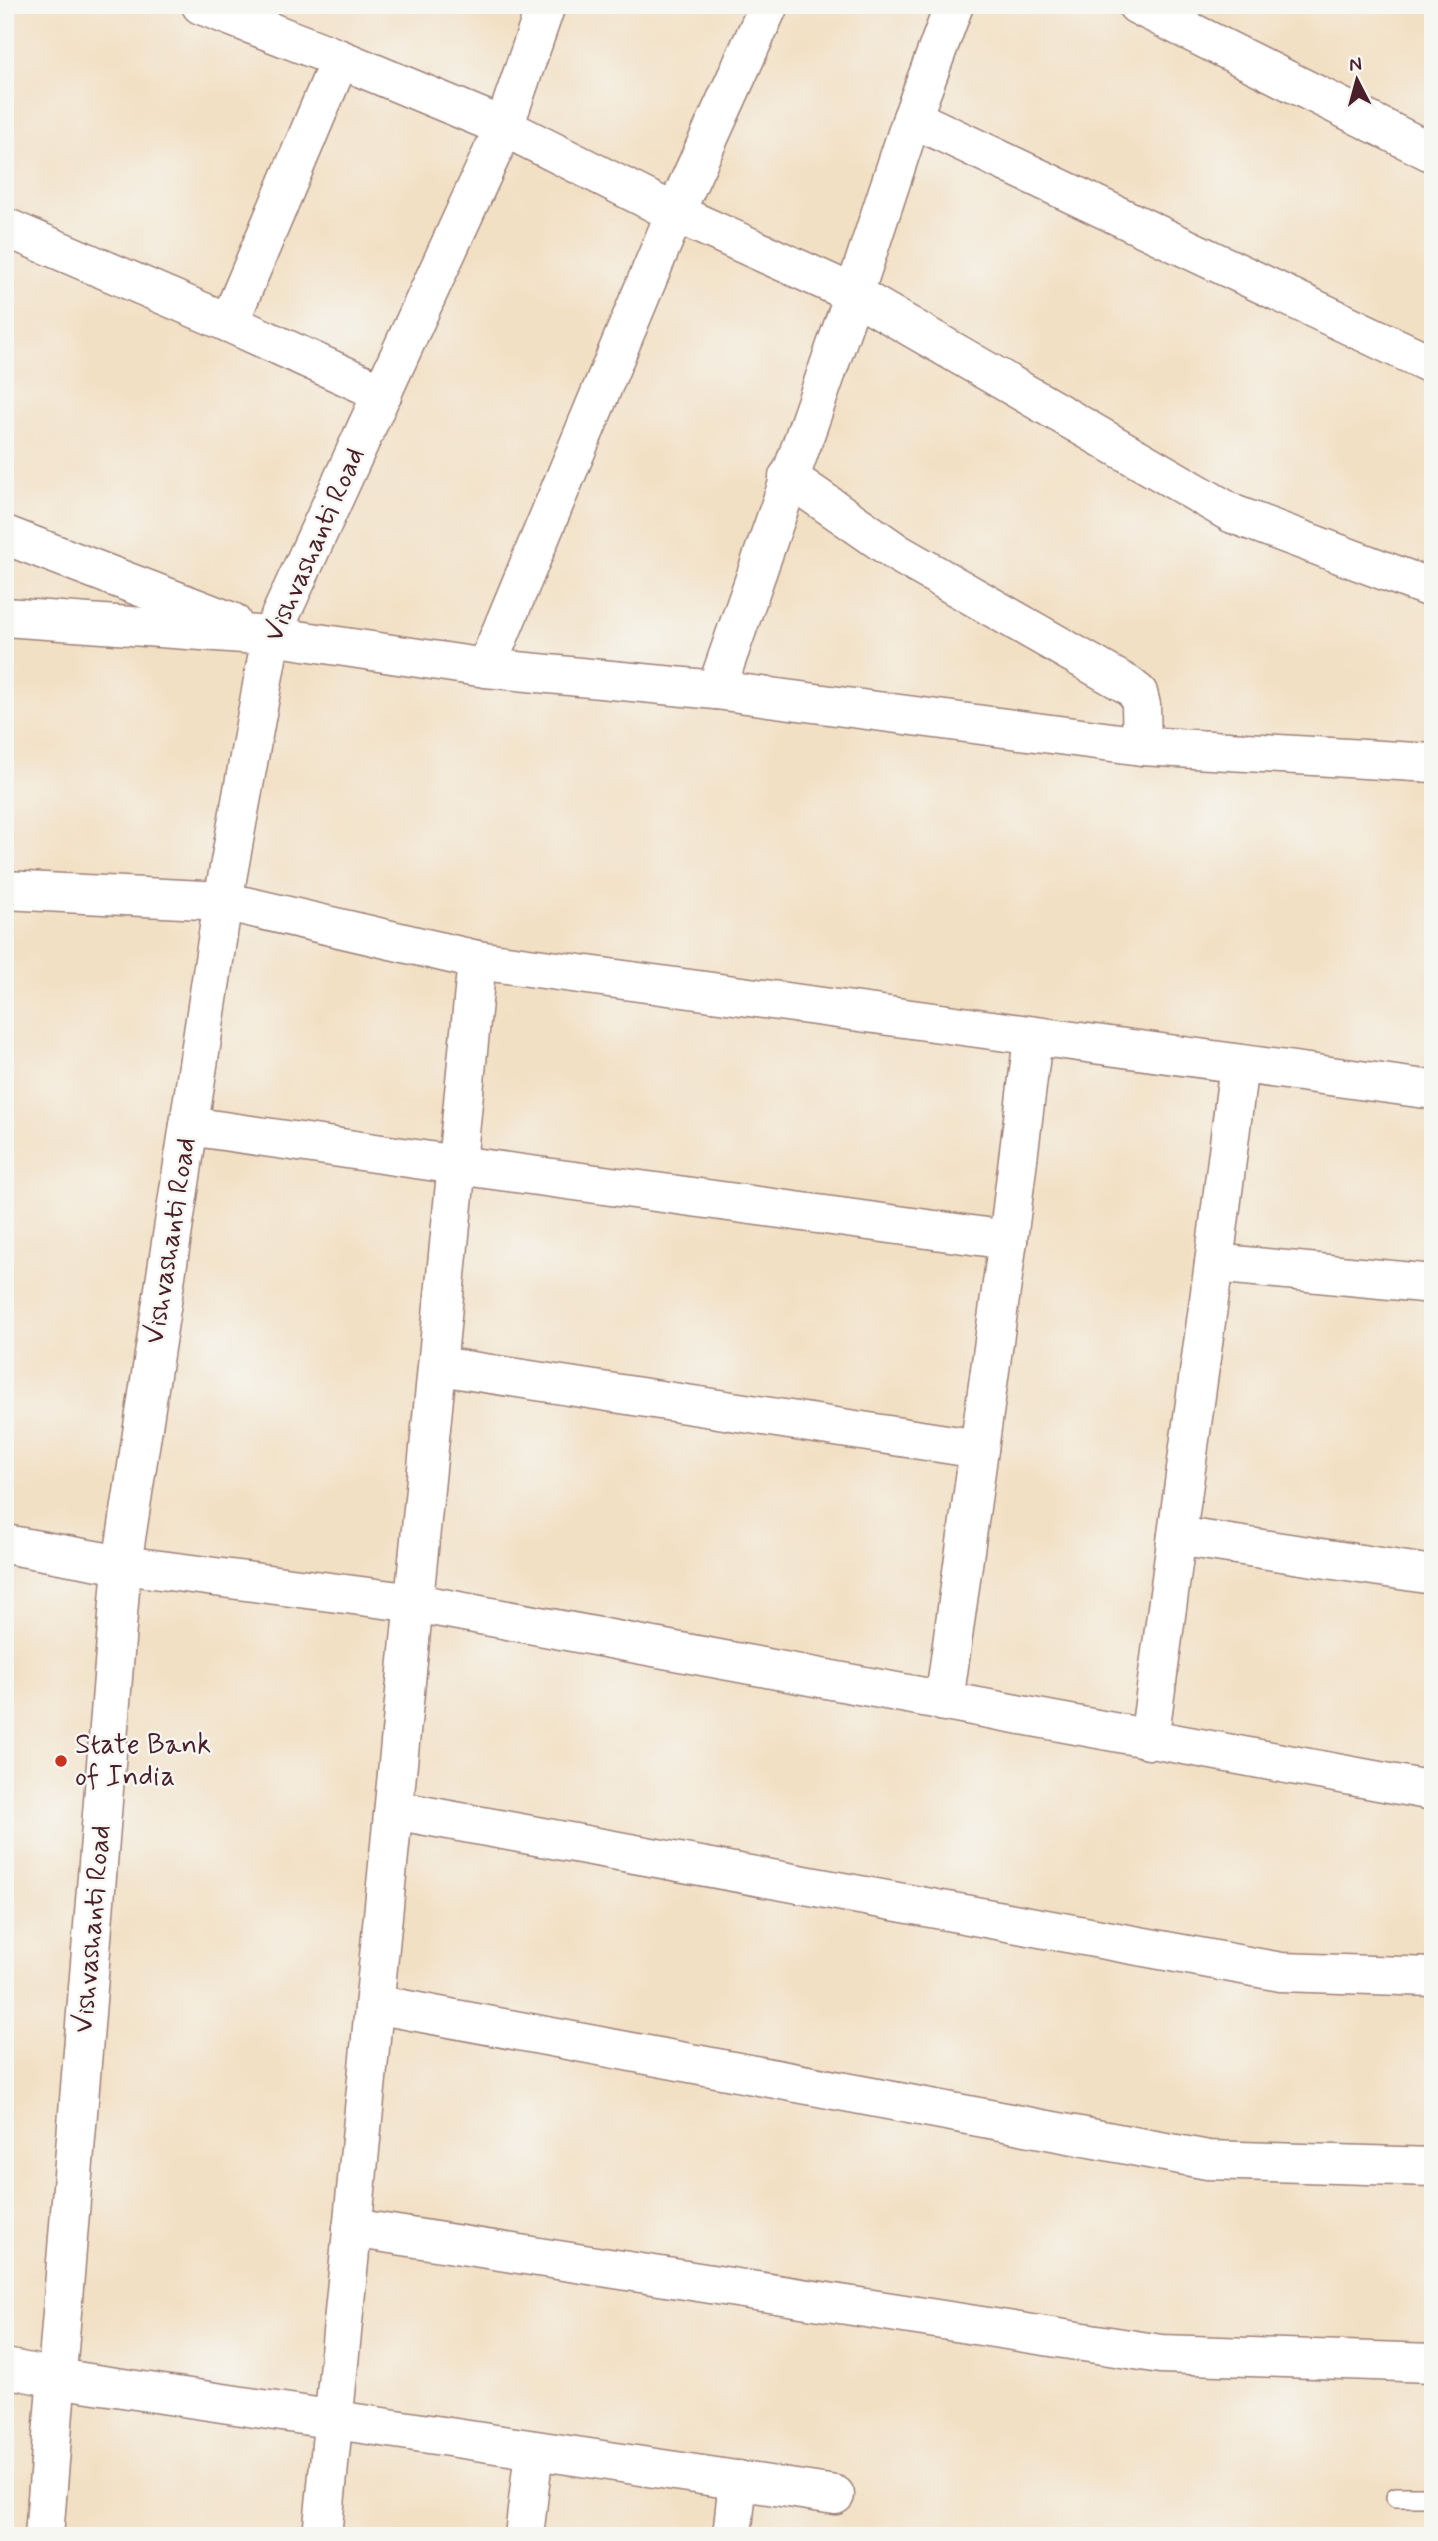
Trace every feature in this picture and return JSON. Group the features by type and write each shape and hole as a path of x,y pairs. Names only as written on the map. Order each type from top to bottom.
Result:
{"street":[{"name":"Vishvashanti Road","path":"44,2536 122,1565 223,901 271,636 504,127 547,5"},
{"path":"486,667 675,213 769,5"},
{"path":"716,691 912,118 954,5"},
{"path":"1137,5 1433,153"},
{"path":"206,6 340,58 504,127 675,213 854,293 1233,514 1433,589"},
{"path":"229,323 340,58"},
{"path":"912,118 1433,365"},
{"path":"5,227 229,323 383,393"},
{"path":"788,477 899,554 1128,685 1138,693 1141,705 1142,746"},
{"path":"5,535 271,636"},
{"path":"5,617 271,636 486,667 716,691 1142,746 1433,763"},
{"path":"5,890 223,901 477,960 1033,1038 1433,1090"},
{"path":"322,2536 477,960"},
{"path":"944,1702 1033,1038"},
{"path":"1149,1740 1239,1064"},
{"path":"189,1126 1008,1240"},
{"path":"1214,1263 1433,1284"},
{"path":"439,1366 979,1450"},
{"path":"1177,1536 1433,1575"},
{"path":"5,1544 122,1565 415,1603 1433,1791"},
{"path":"394,1810 1281,1972 1433,1977"},
{"path":"374,2004 1208,2160 1433,2167"},
{"path":"352,2228 1161,2354 1433,2362"},
{"path":"5,2368 56,2378 835,2495"},
{"path":"524,2536 534,2450"},
{"path":"732,2536 738,2480"}],"lane":[{"path":"1396,2497 1433,2497"}],"place":[{"name":"State Bank of India","path":"61,1761"}]}
